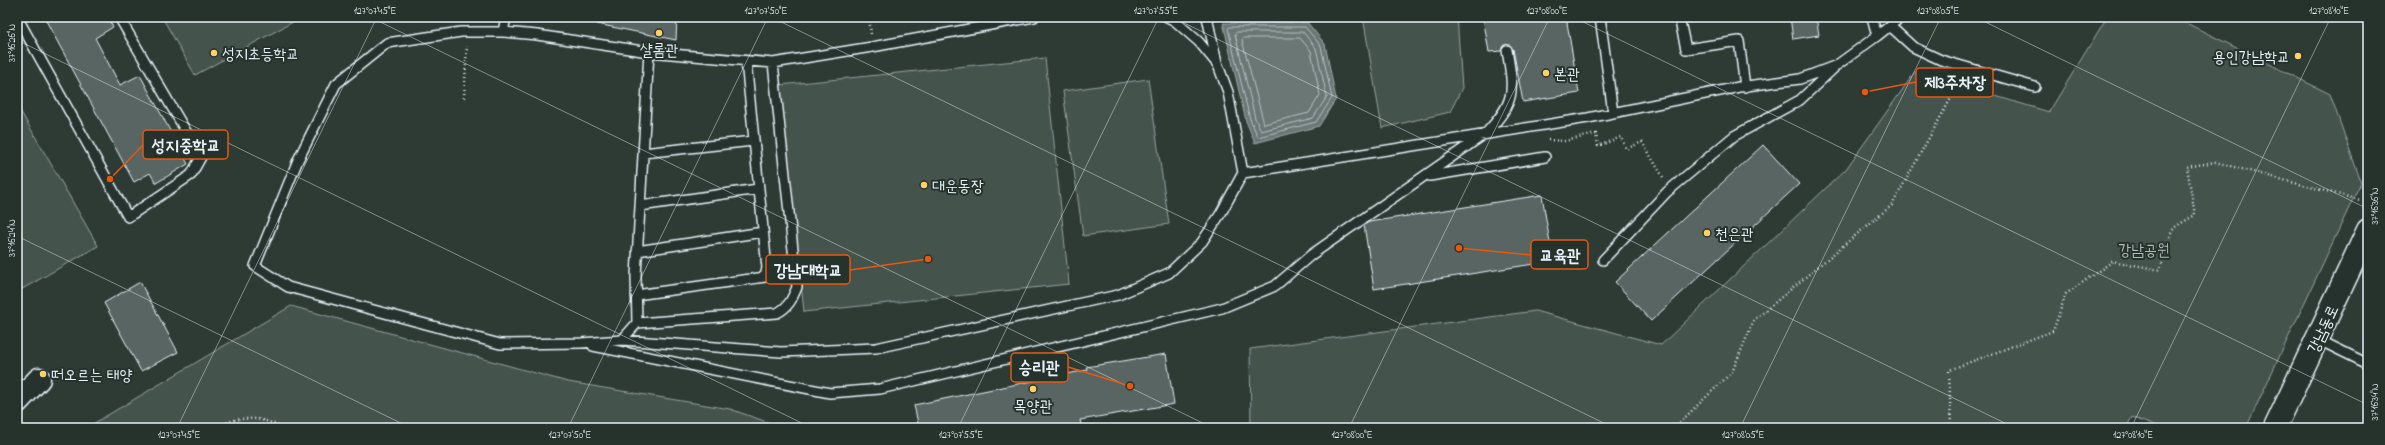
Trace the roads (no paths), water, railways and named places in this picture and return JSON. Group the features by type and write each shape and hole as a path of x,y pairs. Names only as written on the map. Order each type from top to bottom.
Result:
{"street":[{"name":"강남동로","path":"2274,428 2318,339 2368,230"},
{"path":"17,384 39,379 17,402"}],"lane":[{"path":"17,17 128,217 191,175 200,157 119,17"},
{"path":"503,32 506,17"},
{"path":"1034,17 773,63 649,52 537,35 503,32 468,32 388,43 336,84 298,160 255,266 288,287 500,344 581,343 622,340 781,352 876,348 1118,296 1169,273 1202,242 1221,213 1243,173 1228,92 1218,65 1207,17"},
{"path":"1167,17 1175,21 1199,42 1218,65"},
{"path":"1600,17 1613,113"},
{"path":"1680,17 1686,49 1740,41 1745,86"},
{"path":"1872,17 1877,36"},
{"path":"1603,260 1671,188 1734,136 1800,100 1837,65 1901,17"},
{"path":"1890,26 1913,47 1941,60 2035,87"},
{"path":"581,343 830,393 880,389 1222,308 1275,286 1311,255 1486,134 1504,114 1511,94 1511,77 1507,50"},
{"path":"622,340 637,323 637,251 649,52"},
{"path":"636,295 765,277 767,268 746,61"},
{"path":"637,323 777,313 786,309 792,300 797,287 773,63"},
{"path":"1243,173 1467,138 1613,113 1745,86 1800,79 1837,65"},
{"path":"643,153 753,141"},
{"path":"1426,176 1545,157"},
{"path":"640,206 758,189"},
{"path":"637,251 763,232"},
{"path":"2318,339 2368,364"}],"water":[{"path":"1307,22 1325,44 1336,99 1319,126 1255,143 1246,121 1223,23"}],"place":[{"name":"샬롬관","path":"659,33"},
{"name":"성지초등학교","path":"214,53"},
{"name":"용인강남학교","path":"2298,56"},
{"name":"본관","path":"1546,73"},
{"name":"제3주차장","path":"1865,92"},
{"name":"성지중학교","path":"110,179"},
{"name":"대운동장","path":"924,185"},
{"name":"천은관","path":"1707,233"},
{"name":"교육관","path":"1459,248"},
{"name":"강남대학교","path":"928,259"},
{"name":"떠오르는 태양","path":"43,374"},
{"name":"승리관","path":"1130,386"},
{"name":"목양관","path":"1033,389"}],"park label":[{"name":"강남공원","path":"2144,249"}]}
